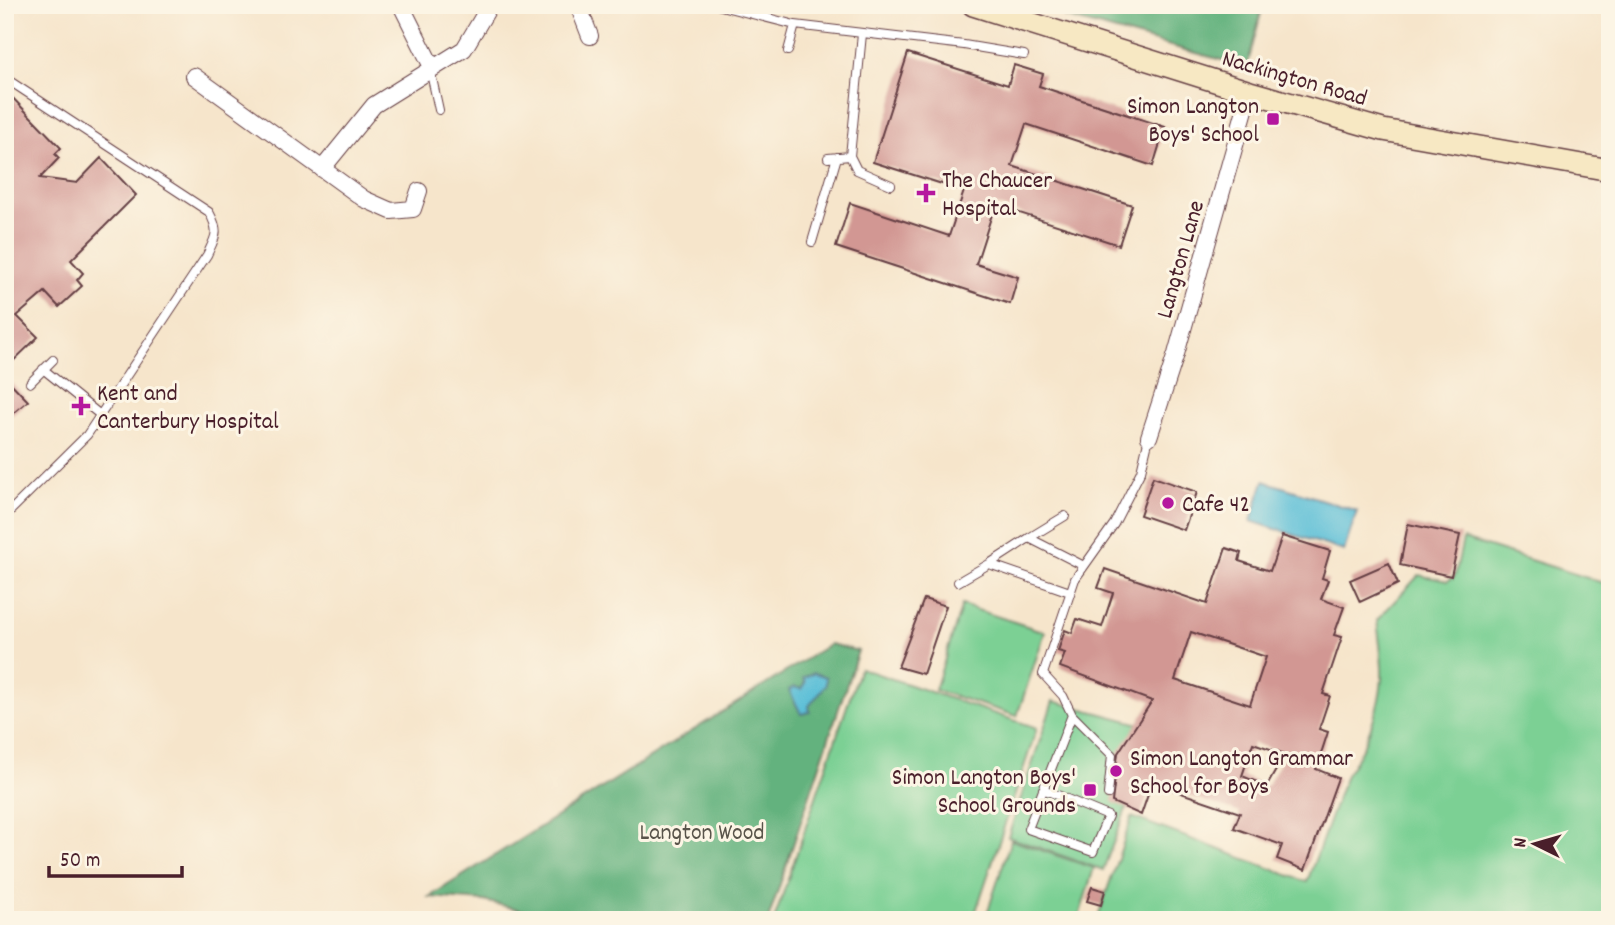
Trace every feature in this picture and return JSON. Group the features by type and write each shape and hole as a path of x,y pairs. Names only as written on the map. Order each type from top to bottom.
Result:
{"main road":[{"name":"Nackington Road","path":"973,5 1250,92 1383,130 1610,170"}],"street":[{"path":"401,5 431,68"},
{"path":"322,169 373,105 464,49 490,5"},
{"path":"578,5 590,36"},
{"path":"194,76 364,199 391,211 413,209 419,191"},
{"name":"Langton Lane","path":"1149,437 1250,92"}],"lane":[{"path":"717,5 796,25 1024,55"},
{"path":"788,51 796,25"},
{"path":"862,34 850,156 857,170 891,186"},
{"path":"431,68 439,110"},
{"path":"5,78 209,212 217,235 206,256 87,435 5,516"},
{"path":"812,242 832,158 850,156"},
{"path":"30,383 53,360"},
{"path":"43,369 99,414"},
{"path":"1108,794 1112,755 1072,715 1063,696 1043,674 1075,579 1114,524 1141,471 1149,437"},
{"path":"958,582 1065,516"},
{"path":"1029,538 1084,566"},
{"path":"989,564 1070,592"},
{"path":"1043,789 1108,816 1093,852 1028,829 1043,789 1072,715"}],"green space":[{"path":"1070,5 1263,5 1247,67 1065,17"},
{"path":"1463,539 1610,585 1610,920 1097,920 1132,817 1307,882 1346,775 1365,742 1378,703 1382,672 1377,620 1419,575 1447,581 1455,576"},
{"path":"962,605 1045,632 1017,716 935,690"},
{"name":"Langton Wood","path":"830,644 858,651 768,920 564,920 484,901 429,897"},
{"path":"860,668 1037,728 973,920 774,920"},
{"path":"1053,701 1144,725 1132,793 1103,870 1008,837"},
{"path":"1011,840 1094,868 1078,920 985,920"}],"water":[{"path":"1264,481 1357,511 1344,551 1251,521"},
{"path":"814,673 826,677 826,685 809,706 810,712 801,714 789,690 794,687 802,689 805,682 803,678"}],"building":[{"path":"908,53 1008,85 1014,65 1043,74 1039,86 1165,127 1153,166 1026,124 1012,166 1132,205 1119,245 995,205 976,264 1018,277 1010,304 836,247 850,203 949,236 964,191 873,162"},
{"path":"5,90 61,148 55,154 59,158 40,178 77,183 101,158 136,195 71,260 83,273 77,280 82,286 59,307 45,292 17,316 38,337 5,369"},
{"path":"5,377 28,401 5,420"},
{"name":"Cafe 42","path":"1153,477 1197,492 1184,530 1140,515"},
{"path":"1408,524 1460,535 1451,576 1400,565"},
{"path":"1282,536 1330,551 1322,578 1328,580 1321,599 1344,607 1334,635 1342,637 1323,694 1330,696 1319,729 1328,732 1316,769 1338,778 1305,870 1277,859 1282,845 1234,828 1240,813 1152,783 1141,815 1112,802 1118,753 1152,701 1060,667 1065,653 1058,651 1065,630 1072,633 1077,619 1102,627 1113,593 1098,588 1105,569 1207,604 1226,548 1241,553 1239,561 1270,571","holes":["1191,632 1266,657 1250,705 1175,680","1253,743 1285,754 1267,786 1242,776"]},
{"path":"1389,563 1398,584 1360,602 1350,580"},
{"path":"924,599 946,606 923,674 898,667"},
{"path":"1092,887 1105,891 1101,905 1087,901"}],"place":[{"name":"Simon Langton Boys' School","path":"1273,119"},
{"name":"The Chaucer Hospital","path":"926,193"},
{"name":"Kent and Canterbury Hospital","path":"81,406"},
{"name":"Cafe 42","path":"1168,503"},
{"name":"Simon Langton Grammar School for Boys","path":"1116,771"},
{"name":"Simon Langton Boys' School Grounds","path":"1090,790"}]}
